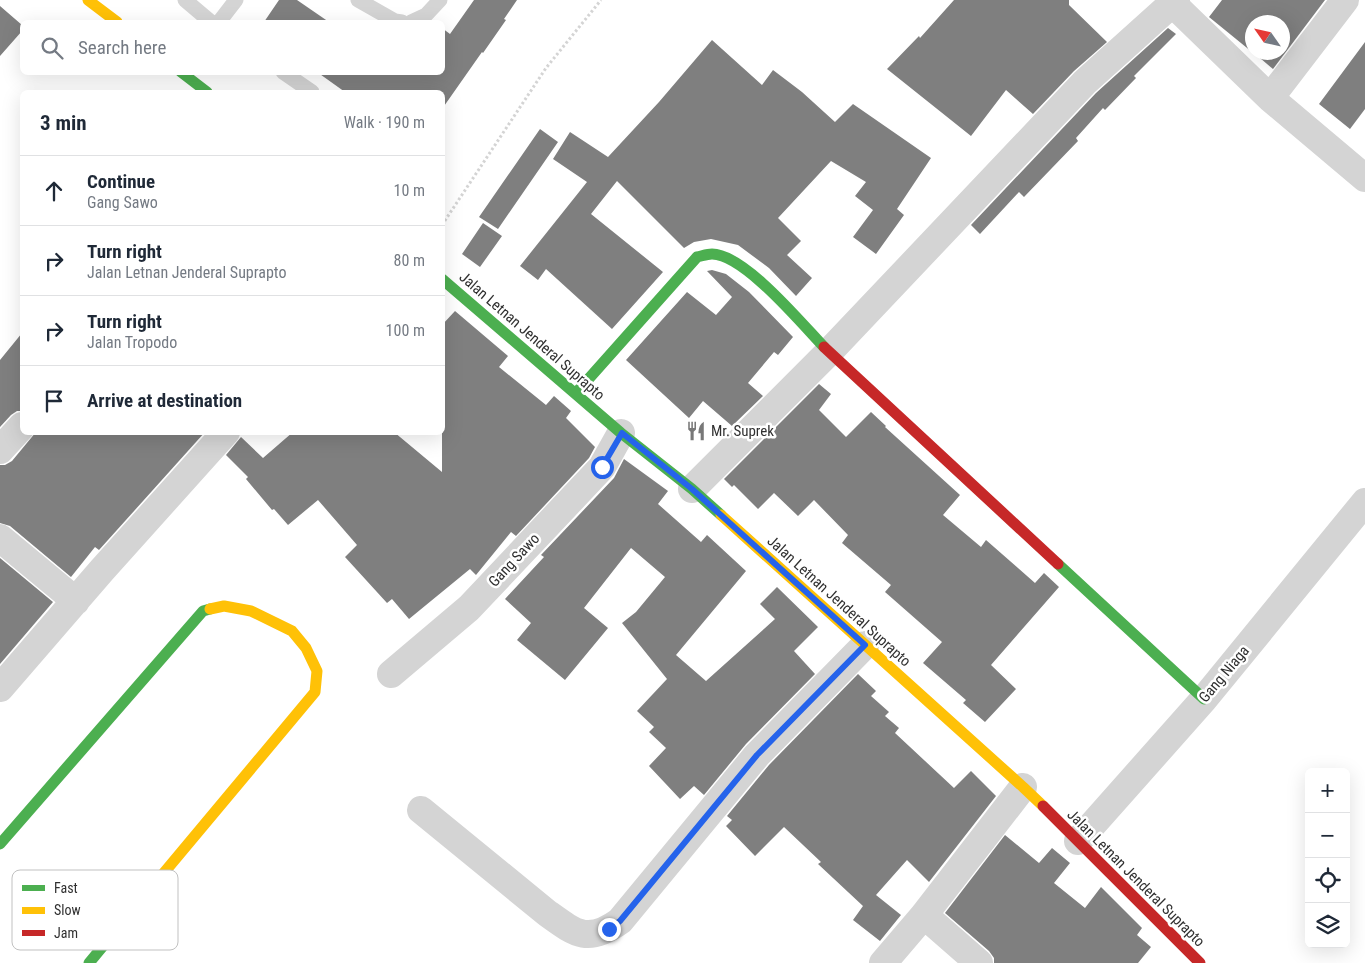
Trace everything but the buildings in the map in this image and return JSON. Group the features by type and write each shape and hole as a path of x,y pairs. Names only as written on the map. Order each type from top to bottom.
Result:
{"street":[{"path":"88,0 114,20"},
{"path":"1270,98 1345,0"},
{"path":"692,489 829,352 1085,82 1174,2 1270,98 1365,178"},
{"path":"186,75 204,90"},
{"path":"576,393 697,257 713,254 733,260 759,280 829,352 1204,699"},
{"name":"Jalan Letnan Jenderal Suprapto","path":"445,282 622,433 692,489 1023,787 1200,963"},
{"path":"0,450 20,428"},
{"name":"Gang Sawo","path":"391,674 469,608 602,467 622,433"},
{"path":"0,688 223,435"},
{"name":"Gang Niaga","path":"1078,841 1204,699 1365,502"},
{"path":"0,538 76,601"},
{"path":"0,844 203,611 224,606 251,611 292,630 306,648 316,671 315,692 167,870"},
{"path":"421,810 547,914 568,929 584,935 596,934 609,929 620,921 757,755 865,645"},
{"path":"883,963 924,915 1023,787"},
{"path":"924,915 980,963"},
{"path":"89,963 100,950"}],"lane":[{"path":"185,0 209,20"},
{"path":"221,20 236,0"},
{"path":"358,0 396,20"},
{"path":"415,20 426,15 440,0"},
{"path":"287,75 309,90"}],"path":[{"path":"445,220 546,68 601,0"}],"traffic: fast":[{"path":"185,75 204,90"},
{"path":"576,393 697,257 708,254 725,257 756,277 824,347"},
{"path":"445,282 621,433 692,489 721,515"},
{"path":"1058,564 1204,699"},
{"path":"0,844 203,611 210,609"},
{"path":"89,963 100,950"}],"traffic: slow":[{"path":"88,0 114,20"},
{"path":"721,515 1043,806"},
{"path":"166,870 315,692 317,671 306,648 292,631 251,611 224,606 210,609"}],"traffic: jam":[{"path":"824,347 1058,564"},
{"path":"1043,806 1200,963"}],"place":[{"name":"Mr. Suprek","path":"696,431"}],"route":[{"path":"602,467 622,433 692,489 865,645 757,755 620,921 609,929"}]}
